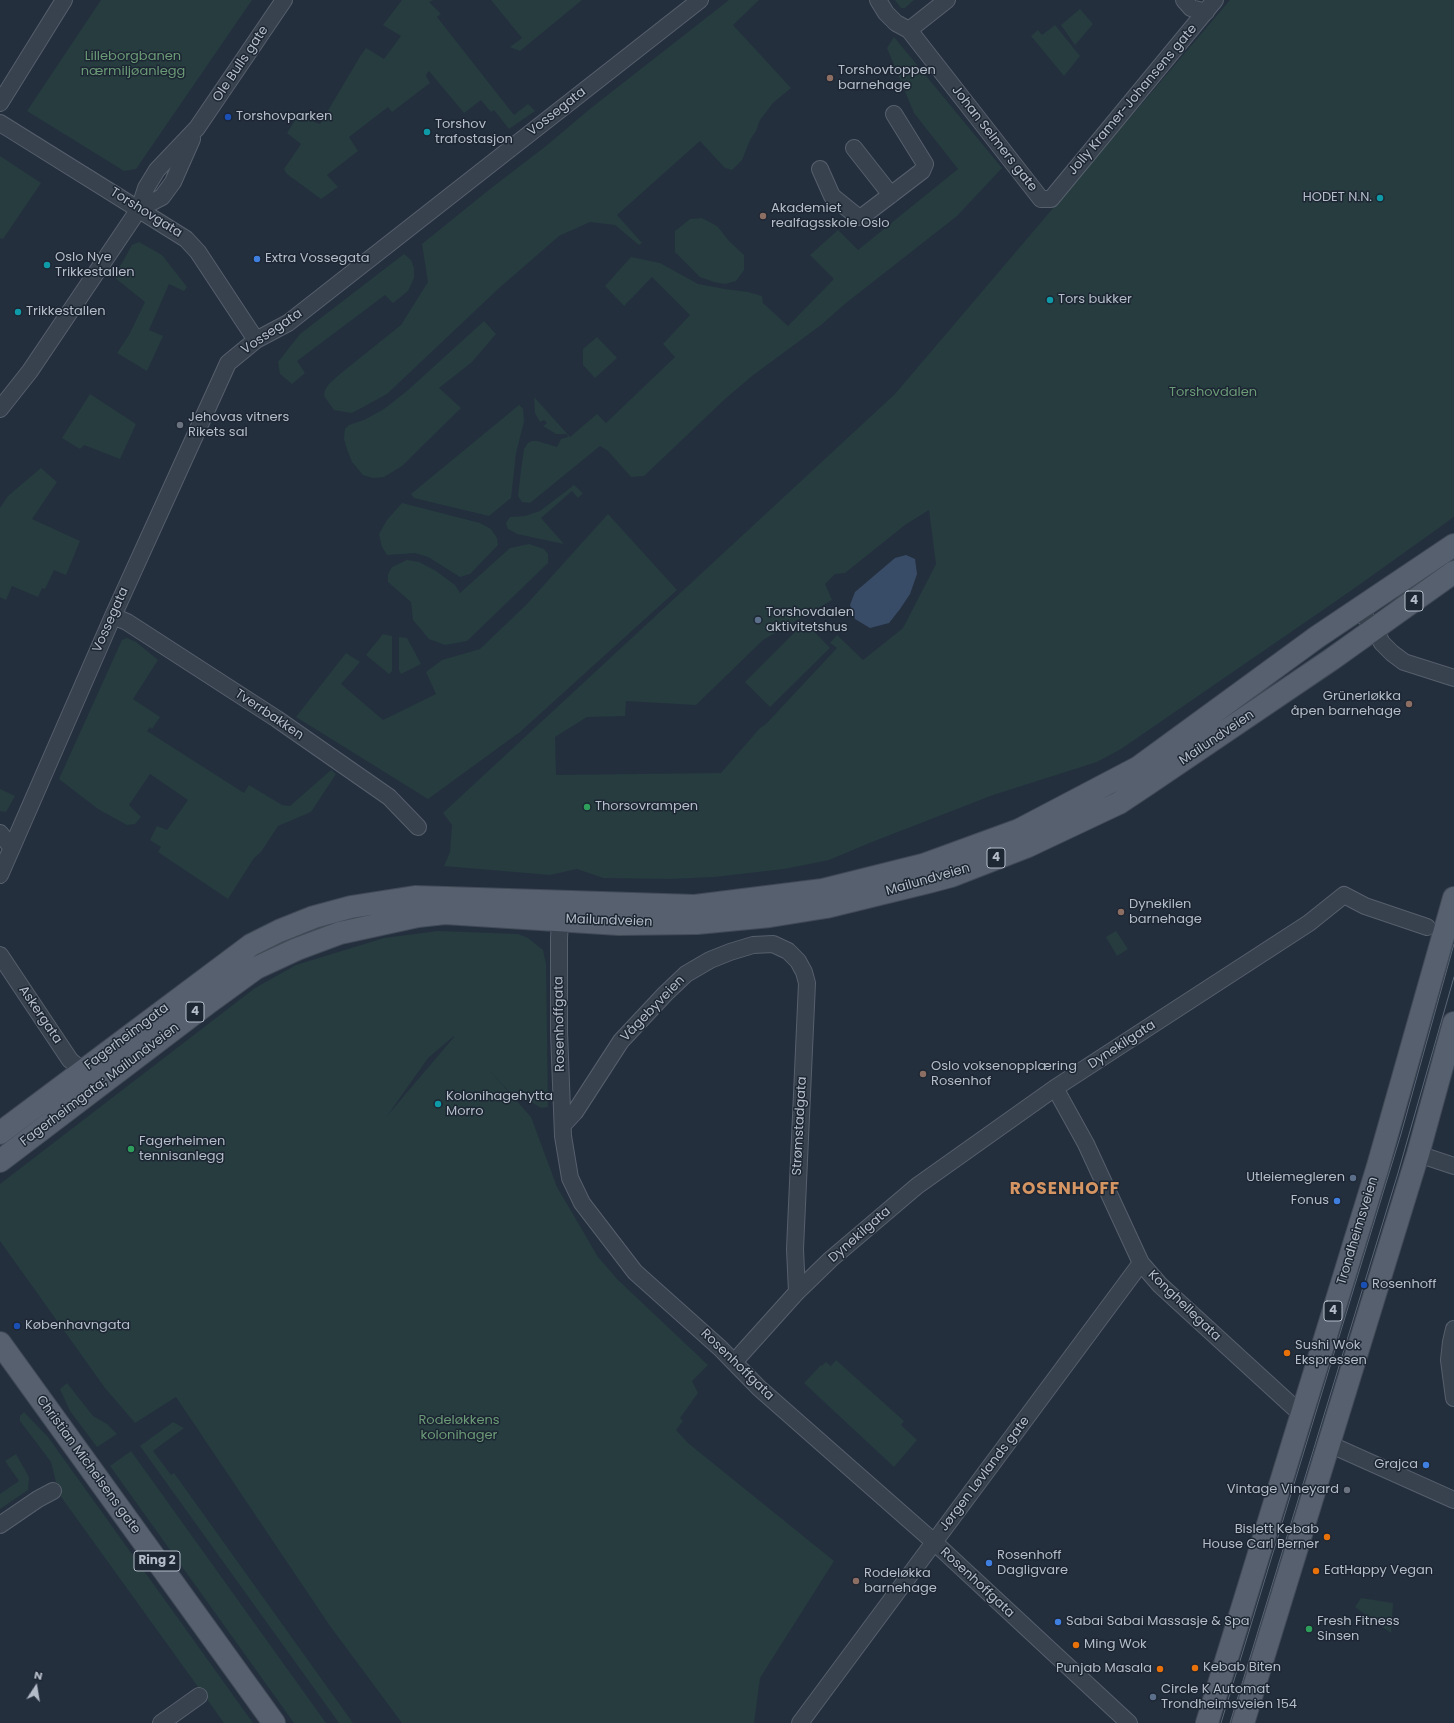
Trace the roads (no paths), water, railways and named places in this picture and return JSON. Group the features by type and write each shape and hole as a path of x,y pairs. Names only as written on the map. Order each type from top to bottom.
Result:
{"main road":[{"name":"Mailundveien","path":"417,906 561,910 695,906 823,890 923,865 1019,830 1139,767 1310,642 1454,545"},
{"name":"Mailundveien","path":"561,910 619,924 696,923 770,916 826,907 951,876 1028,846 1119,803 1374,630 1454,572"},
{"name":"Trondheimsveien","path":"1207,1723 1385,1142 1454,898"},
{"name":"Fagerheimgata","path":"0,1133 204,979 261,939 314,917 351,907 417,906"},
{"name":"Fagerheimgata; Mailundveien","path":"0,1161 256,968 297,948 417,906"},
{"path":"1243,1723 1418,1154 1454,1023"},
{"name":"Christian Michelsens gate","path":"0,1343 274,1723"}],"street":[{"path":"0,103 64,0"},
{"name":"Ole Bulls gate","path":"0,409 30,371 139,209 146,188 157,170 197,128 284,0"},
{"name":"Vossegata","path":"0,875 113,616 228,363 256,340 288,323 700,0"},
{"name":"Johan Selmers gate","path":"878,0 886,13 896,23 908,30 1041,199 1051,199"},
{"path":"908,30 947,0"},
{"path":"1184,0 1191,8 1211,6"},
{"name":"Jolly Kramer-Johansens gate","path":"1051,199 1211,6"},
{"path":"820,169 832,196 858,217 863,216 922,171 925,164 894,114"},
{"name":"Torshovgata","path":"0,123 176,232 193,245 256,340"},
{"path":"854,148 891,195"},
{"path":"1359,609 1382,643 1404,662 1454,678"},
{"name":"Tverrbakken","path":"113,616 127,622 283,724 389,798 418,827"},
{"path":"0,833 12,848"},
{"name":"Dynekilgata","path":"735,1361 797,1292 831,1259 917,1186 1055,1088 1309,923 1344,895 1365,906 1427,927"},
{"name":"Rosenhoffgata","path":"561,910 559,1032 563,1125 570,1178 582,1203 635,1272 735,1361 759,1388 934,1542 1129,1723"},
{"name":"Vågebyveien","path":"563,1125 575,1112 621,1041 686,974 723,954 753,946 772,944 788,951 798,961"},
{"name":"Askergata","path":"0,955 70,1060 83,1071"},
{"name":"Strømstadgata","path":"797,1292 795,1249 807,983 804,972 798,961"},
{"name":"Konghellegata","path":"1055,1088 1086,1144 1141,1263 1160,1285 1301,1414"},
{"path":"1418,1154 1454,1166"},
{"name":"Jørgen Løvlands gate","path":"800,1723 1141,1263"},
{"path":"1454,1329 1449,1360 1454,1398"},
{"path":"1329,1444 1454,1500"},
{"path":"0,1525 38,1499 53,1491"},
{"path":"162,1723 199,1696"}],"water":[{"path":"906,555 915,559 917,574 910,594 889,623 870,628 855,619 850,605 855,592 895,558"}],"tram line":[{"path":"1221,1723 1401,1134 1454,944"},
{"path":"1230,1723 1398,1173 1454,977"}],"place":[{"name":"Torshovtoppen barnehage","path":"830,78"},
{"name":"Torshovparken","path":"228,117"},
{"name":"Torshov trafostasjon","path":"427,132"},
{"name":"HODET N.N.","path":"1380,198"},
{"name":"Akademiet realfagsskole Oslo","path":"763,216"},
{"name":"Extra Vossegata","path":"257,259"},
{"name":"Oslo Nye Trikkestallen","path":"47,265"},
{"name":"Tors bukker","path":"1050,300"},
{"name":"Trikkestallen","path":"18,312"},
{"name":"Jehovas vitners Rikets sal","path":"180,425"},
{"name":"Torshovdalen aktivitetshus","path":"758,620"},
{"name":"Grünerløkka åpen barnehage","path":"1409,704"},
{"name":"Thorsovrampen","path":"587,807"},
{"name":"Dynekilen barnehage","path":"1121,912"},
{"name":"Oslo voksenopplæring Rosenhof","path":"923,1074"},
{"name":"Kolonihagehytta Morro","path":"438,1104"},
{"name":"Fagerheimen tennisanlegg","path":"131,1149"},
{"name":"Utleiemegleren","path":"1353,1178"},
{"name":"Fonus","path":"1337,1201"},
{"name":"Rosenhoff","path":"1364,1285"},
{"name":"Københavngata","path":"17,1326"},
{"name":"Sushi Wok Ekspressen","path":"1287,1353"},
{"name":"Grajca","path":"1426,1465"},
{"name":"Vintage Vineyard","path":"1347,1490"},
{"name":"Bislett Kebab House Carl Berner","path":"1327,1537"},
{"name":"Rosenhoff Dagligvare","path":"989,1563"},
{"name":"EatHappy Vegan","path":"1316,1571"},
{"name":"Rodeløkka barnehage","path":"856,1581"},
{"name":"Sabai Sabai Massasje & Spa","path":"1058,1622"},
{"name":"Fresh Fitness Sinsen","path":"1309,1629"},
{"name":"Ming Wok","path":"1076,1645"},
{"name":"Kebab Biten","path":"1195,1668"},
{"name":"Punjab Masala","path":"1160,1669"},
{"name":"Circle K Automat Trondheimsveien 154","path":"1153,1697"}],"district":[{"name":"ROSENHOFF","path":"1065,1190"}],"park label":[{"name":"Lilleborgbanen nærmiljøanlegg","path":"133,64"},
{"name":"Torshovdalen","path":"1213,393"},
{"name":"Rodeløkkens kolonihager","path":"459,1428"}]}
